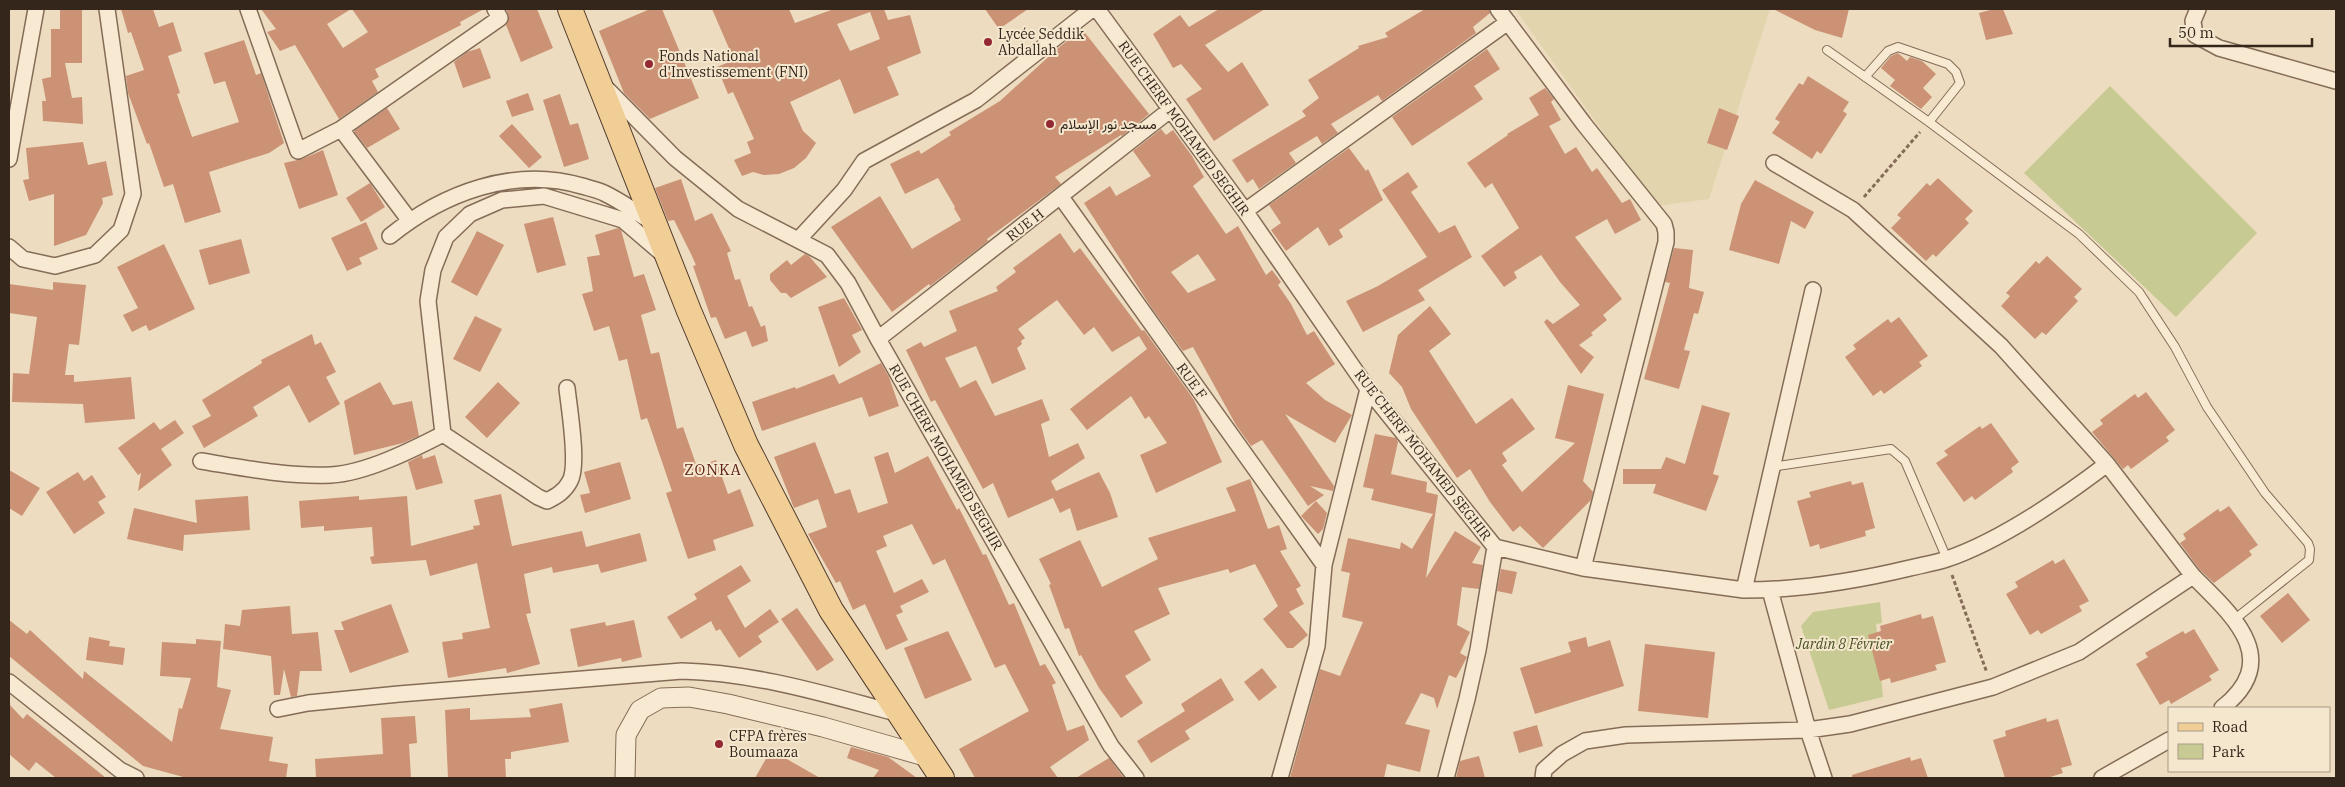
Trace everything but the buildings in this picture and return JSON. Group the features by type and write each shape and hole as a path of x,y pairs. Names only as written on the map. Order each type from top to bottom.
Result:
{"main road":[{"path":"570,9 669,260 746,445 831,610 942,778"}],"street":[{"path":"9,158 36,9"},
{"path":"9,247 23,258 55,266 95,255 121,230 133,194 107,9"},
{"path":"248,9 298,151 341,130 500,18 495,9"},
{"path":"798,240 853,179 864,161 976,100 1092,9"},
{"name":"RUE CHERF MOHAMED SEGHIR","path":"1097,9 1245,211 1368,389 1495,547 1583,568 1744,590 1770,590 1878,576 1947,559 1998,535 2066,495 2108,464"},
{"path":"1498,9 1584,124 1664,224 1666,232 1666,242 1583,568"},
{"path":"2198,9 2193,21 2195,35 2218,48 2336,81"},
{"path":"1245,211 1508,22"},
{"name":"RUE CHERF MOHAMED SEGHIR","path":"599,81 675,158 738,208 827,255 848,283 878,339 1112,746 1136,778"},
{"name":"RUE H","path":"878,339 1170,110"},
{"path":"341,130 410,220"},
{"path":"1774,163 1853,210 2001,346 2108,464 2193,576 2235,618 2244,632 2251,655 2248,673 2236,697 2223,707"},
{"path":"390,236 410,220 473,188 519,178 560,180 603,192 655,224"},
{"path":"443,434 428,301 433,270 446,238 470,214 502,200 544,196 623,220 669,260"},
{"name":"RUE F","path":"1061,197 1324,565"},
{"path":"1744,590 1771,467 1814,290"},
{"path":"443,434 538,497 547,501 559,495 571,480 574,463 567,388"},
{"path":"1280,778 1317,646 1324,565 1368,389"},
{"path":"201,461 264,471 332,475 369,466 412,450 443,434"},
{"path":"1446,778 1478,650 1495,547"},
{"path":"1542,778 1544,770 1562,754 1585,741 1626,734 1808,730 1850,724 1993,687 2080,652 2193,576"},
{"path":"1770,590 1808,730 1824,778"},
{"path":"278,709 308,703 399,694 682,671 722,672 774,681 900,714"},
{"path":"9,682 120,770 136,778"},
{"path":"625,778 626,735 640,710 661,698 689,697 728,704 823,727 928,757"},
{"path":"1808,730 1817,778"},
{"path":"2102,778 2168,741"}],"lane":[{"path":"1864,77 1888,51 1898,47 1948,64 1956,72 1960,83 1929,122"},
{"path":"1827,50 1929,122 2079,234 2139,292 2175,347 2218,423 2265,493 2308,543 2310,549 2309,560 2235,618"},
{"path":"1771,467 1891,449 1905,461 1947,559"}],"path":[{"path":"1853,210 1929,122"},
{"path":"1947,559 1993,687"}],"shaded area":[{"path":"1515,9 1770,9 1709,199 1656,206"}],"green space":[{"path":"2110,86 2257,233 2176,317 2024,173"},
{"name":"Jardin 8 Février","path":"1880,602 1882,623 1876,624 1883,697 1829,710 1801,626 1813,612"}],"place":[{"name":"Lycée Seddik Abdallah","path":"988,42"},
{"name":"Fonds National d'Investissement (FNI)","path":"649,64"},
{"name":"مسجد نور الإسلام","path":"1050,124"},
{"name":"CFPA frères Boumaaza","path":"719,744"}],"district":[{"name":"ZONKA","path":"713,470"}]}
